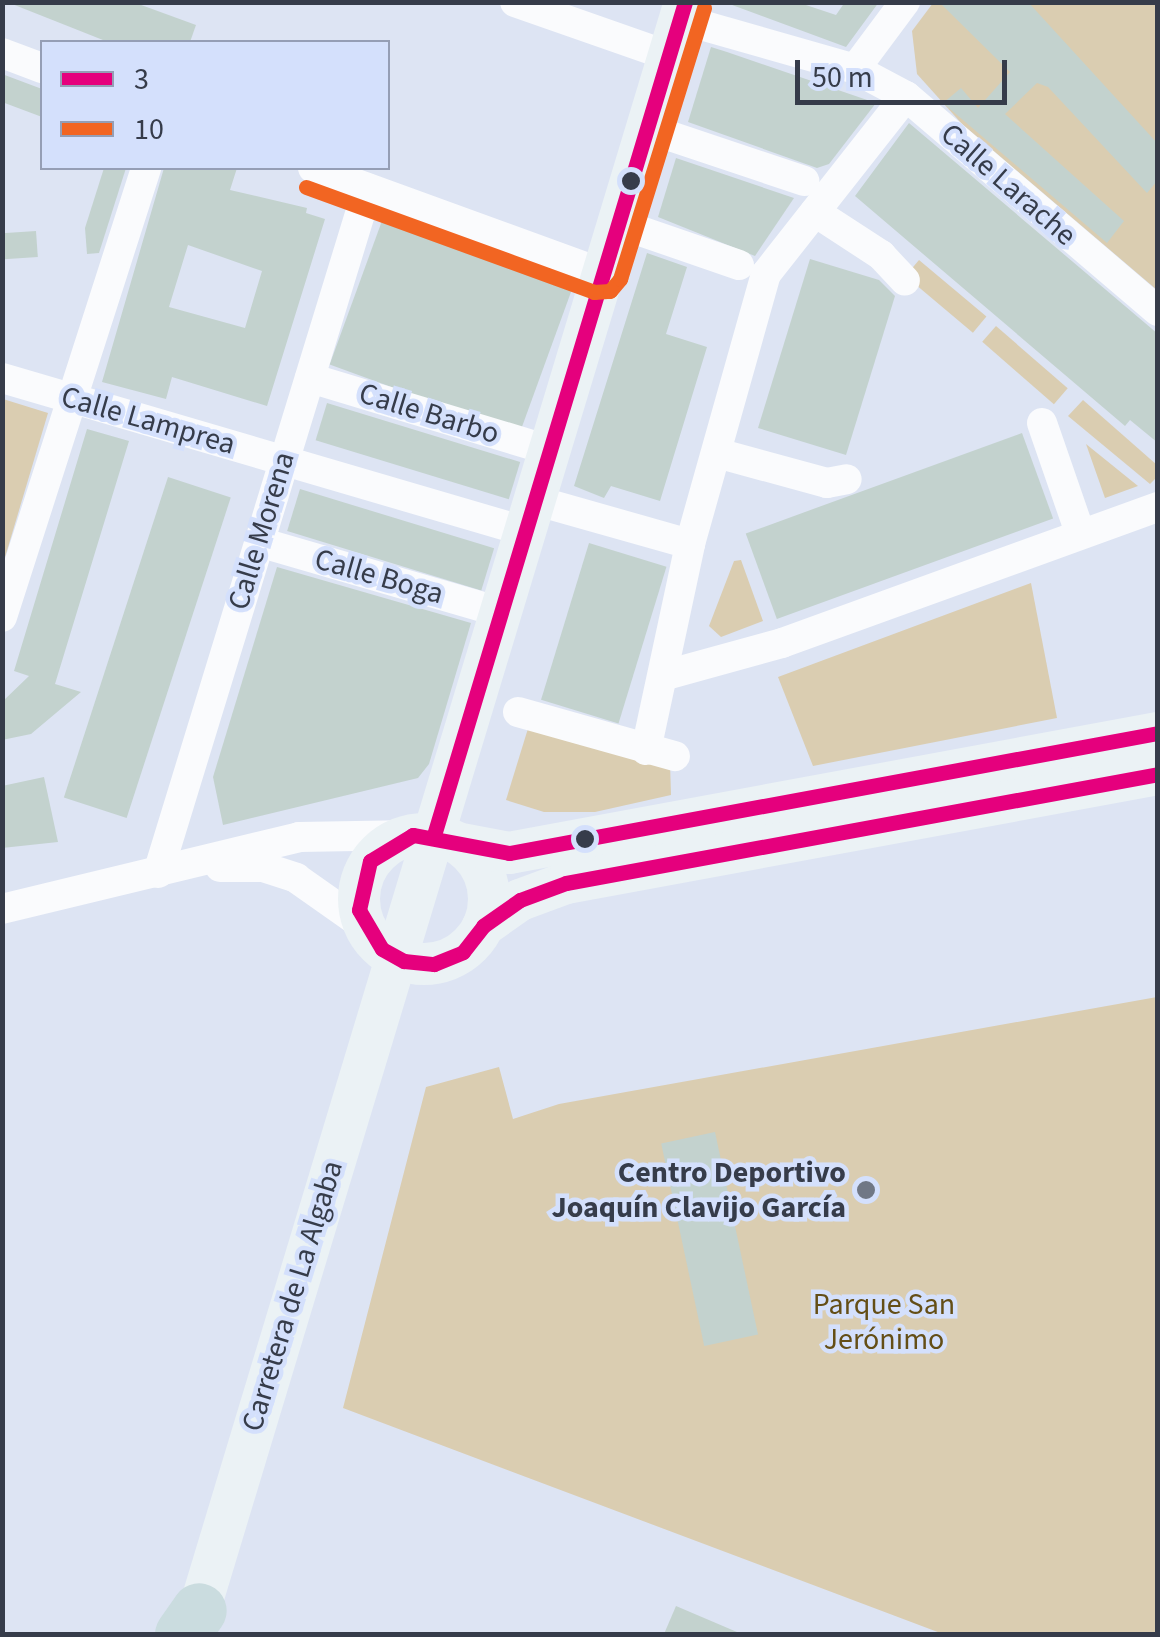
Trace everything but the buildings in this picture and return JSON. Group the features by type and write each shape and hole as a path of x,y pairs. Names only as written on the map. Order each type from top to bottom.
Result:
{"main road":[{"name":"Carretera de La Algaba","path":"193,1628 678,26"},
{"path":"444,961 414,964 394,957 364,926 358,893 370,861 435,838 509,854 1158,733"},
{"path":"369,1044 404,990 463,952 483,926 520,900 566,883 1158,774"},
{"path":"435,838 483,873 489,900 483,926"}],"street":[{"name":"Calle Larache","path":"515,2 678,26 855,69 906,96 1158,311"},
{"path":"855,69 905,2"},
{"path":"2,53 40,67"},
{"path":"518,712 660,753 666,675 690,544 717,453 751,269 906,96"},
{"path":"646,128 816,192 906,281"},
{"path":"2,617 145,170"},
{"path":"318,170 601,273"},
{"name":"Calle Morena","path":"168,871 259,542 368,188"},
{"path":"616,224 751,269"},
{"name":"Calle Lamprea","path":"2,378 284,460 529,516 690,544"},
{"name":"Calle Barbo","path":"310,378 548,450"},
{"path":"1042,423 1080,534"},
{"path":"717,453 837,481"},
{"path":"666,675 782,643 1158,507"},
{"name":"Calle Boga","path":"259,542 500,612"},
{"path":"2,909 299,837 435,838"},
{"path":"168,871 263,867 328,896 364,926"}],"green space":[{"path":"933,3 1157,3 1157,290 962,124 917,74 912,31"},
{"path":"919,260 986,317 973,333 906,276"},
{"path":"996,326 1068,388 1054,404 982,342"},
{"path":"2,399 48,413 3,564"},
{"path":"1083,400 1157,465 1157,477 1150,484 1068,416"},
{"path":"1086,444 1138,486 1105,498"},
{"path":"741,560 763,621 721,637 709,626 734,561"},
{"path":"1031,583 1057,718 813,766 778,677"},
{"path":"530,722 670,763 671,795 595,812 544,812 506,800"},
{"name":"Parque San Jerónimo","path":"1157,997 1157,1634 943,1634 343,1408 426,1087 499,1067 513,1119 559,1104"}],"transit line":[{"name":"3","path":"434,835 685,2"},
{"name":"10","path":"306,187 594,292 610,291 620,279 704,8"},
{"name":"3","path":"1158,733 509,853 413,835 370,861 359,910 382,949 404,961 434,964 463,952 483,926 520,900 566,883 1158,774"}],"place":[{"name":"Centro Deportivo Joaquín Clavijo García","path":"866,1190"}]}
